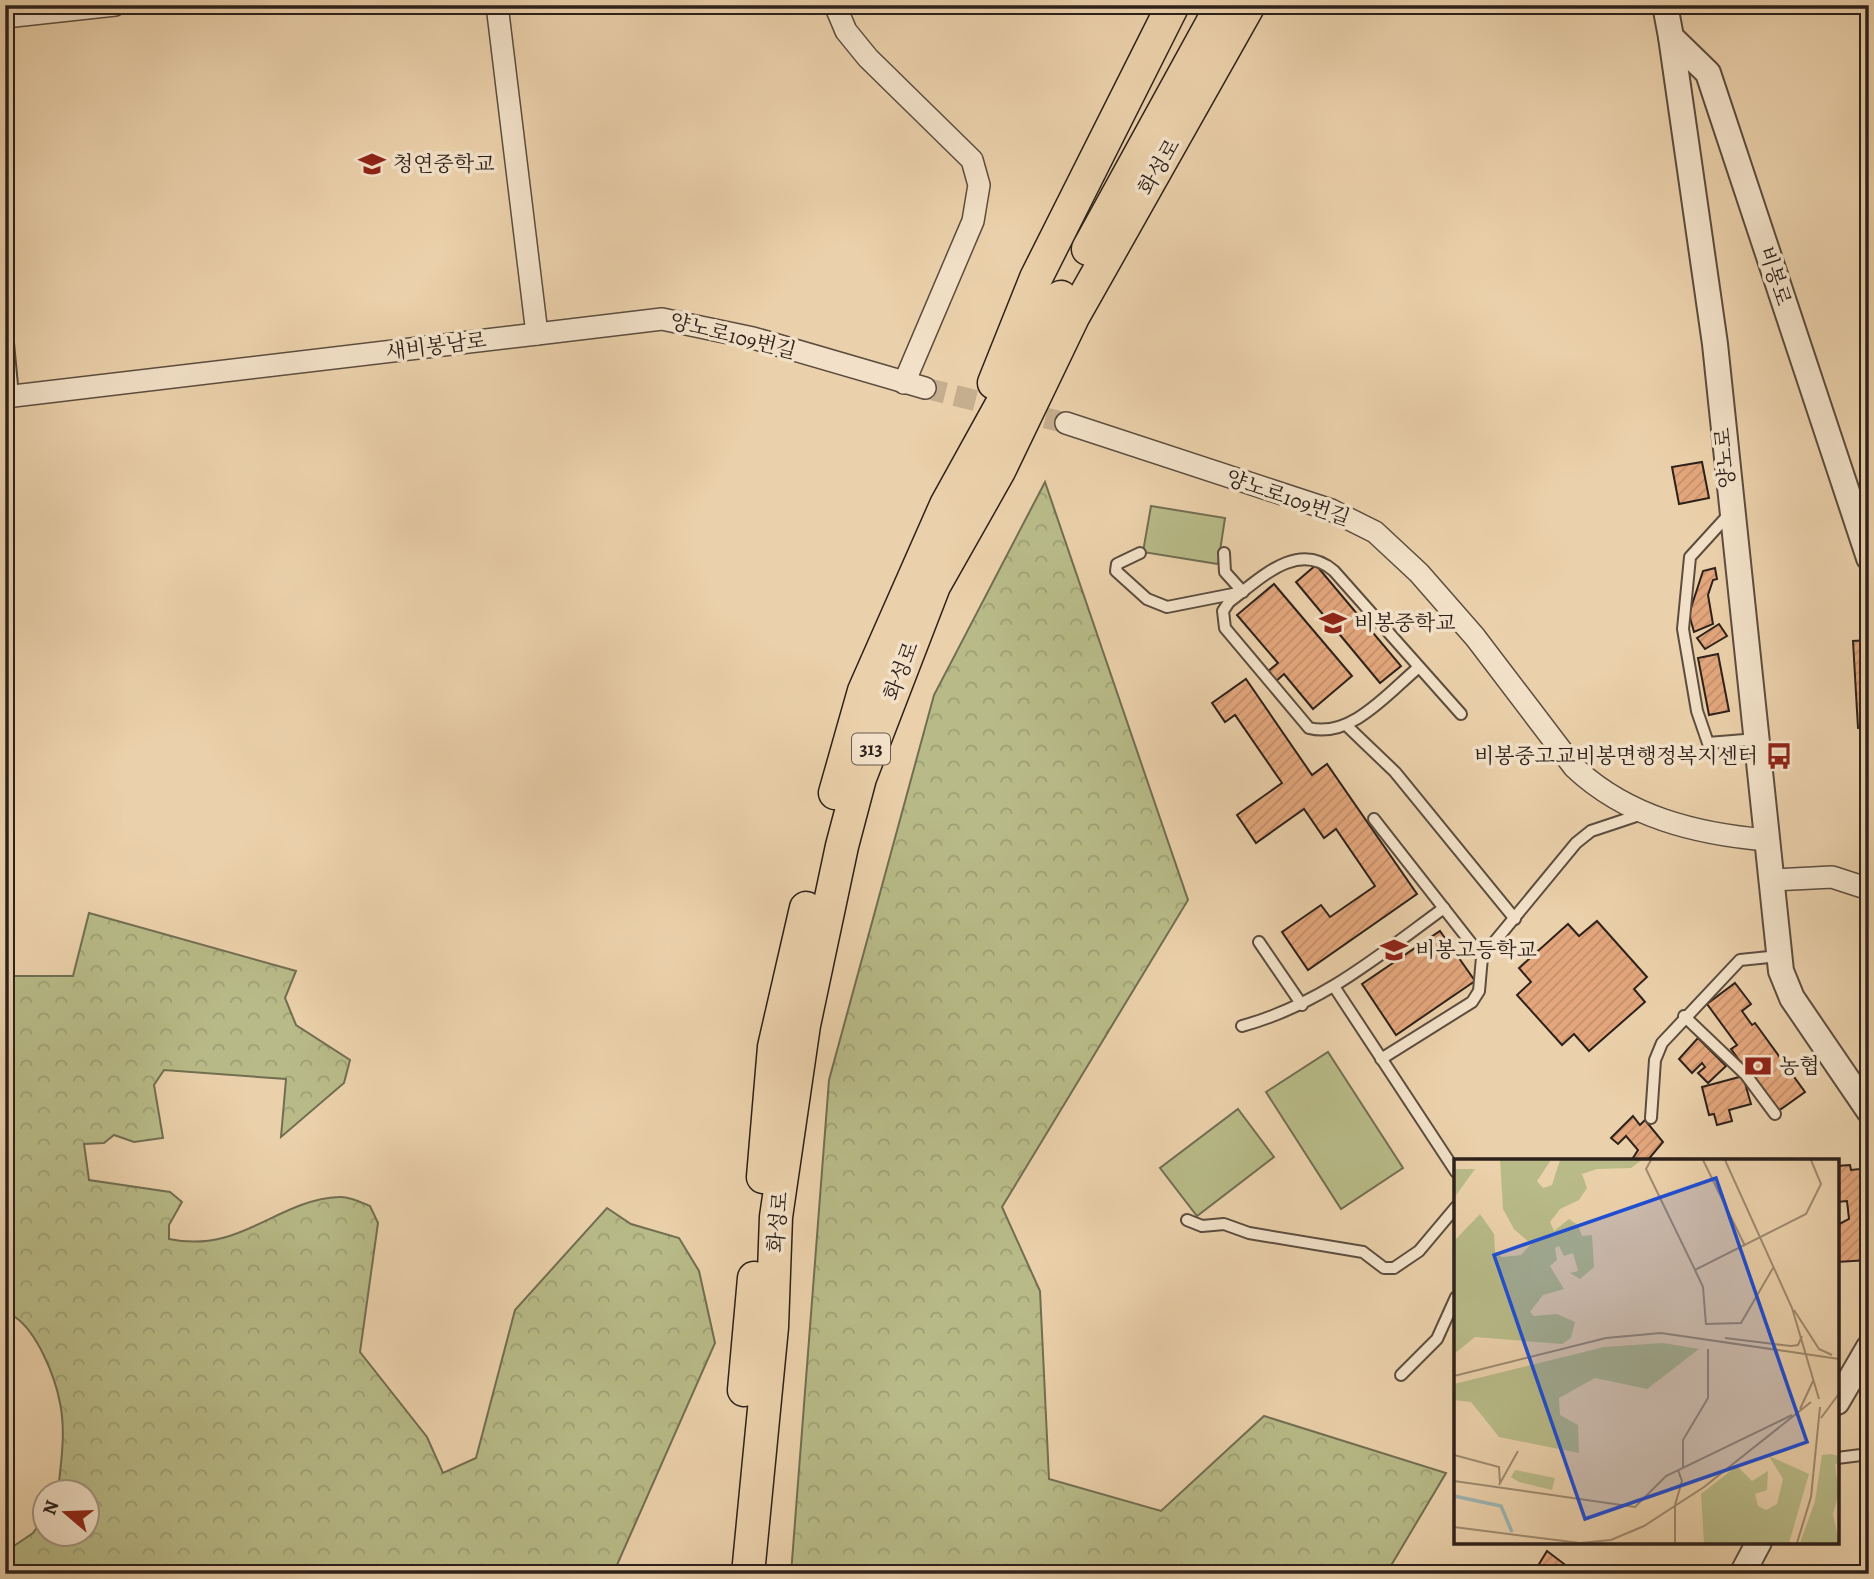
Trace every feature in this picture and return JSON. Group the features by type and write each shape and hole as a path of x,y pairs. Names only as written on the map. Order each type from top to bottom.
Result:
{"main road":[{"name":"313","path":"946,505 1036,278 1173,5"},
{"name":"화성로","path":"728,1574 774,1047 820,849 864,691 946,505 1223,5"},
{"name":"화성로","path":"748,1574 772,1327 776,1217 804,1025 842,846 860,778 934,586 999,471 1073,317 1249,5"}],"street":[{"path":"5,17 115,5"},
{"path":"497,5 537,334"},
{"name":"양노로109번길","path":"537,334 662,318 753,338 914,386 973,221 979,185 972,160 868,58 846,31 835,5"},
{"path":"1665,5 1671,37"},
{"name":"양노로","path":"1671,37 1715,344 1779,956 1787,990 1869,1111"},
{"name":"비봉로","path":"1671,37 1708,73 1869,558"},
{"name":"새비봉남로","path":"9,396 537,334"},
{"name":"양노로109번길","path":"1066,423 1331,510 1375,532 1419,573 1475,637 1574,767 1604,792 1644,813 1705,833 1767,840"},
{"path":"1772,880 1832,877 1869,889"},
{"path":"1839,1399 1869,1347"},
{"path":"1742,1574 1758,1544"}],"lane":[{"path":"5,310 9,396"},
{"path":"1731,512 1690,557 1683,629 1697,711 1708,743 1758,739"},
{"path":"1140,553 1121,561 1116,571 1147,599 1160,606 1176,608 1243,592"},
{"path":"1224,553 1226,572 1243,592"},
{"path":"1419,667 1347,726 1320,731 1304,725 1225,628 1222,616 1225,606 1286,561 1320,562 1334,571 1461,714"},
{"path":"1347,726 1395,772 1515,919"},
{"path":"1381,1059 1472,1002 1479,991 1482,957 1583,836 1644,813"},
{"path":"1374,819 1482,957"},
{"path":"1242,1026 1302,1005 1335,988 1444,908"},
{"path":"1259,942 1302,1005"},
{"path":"1651,1118 1656,1055 1684,1016 1740,960 1779,956"},
{"path":"1335,988 1454,1169"},
{"path":"1684,1016 1746,1075 1775,1114"},
{"path":"1187,1220 1202,1226 1224,1224 1249,1233 1363,1252 1384,1268 1394,1268 1419,1251 1454,1209"},
{"path":"1401,1375 1437,1339 1454,1301"},
{"path":"1839,1458 1869,1454"}],"green space":[{"path":"1045,482 1188,900 1002,1207 1040,1291 1049,1479 1161,1511 1264,1416 1446,1473 1386,1574 791,1574 829,1080 934,695"},
{"path":"1151,506 1225,518 1218,564 1143,552"},
{"path":"89,913 296,971 285,998 296,1025 350,1060 344,1083 281,1137 286,1079 164,1070 154,1085 163,1138 134,1142 114,1135 104,1143 84,1144 89,1180 170,1192 182,1202 169,1225 169,1239 194,1242 238,1233 317,1200 343,1197 370,1206 378,1223 360,1352 427,1437 443,1473 476,1458 515,1310 607,1208 631,1224 679,1238 699,1271 715,1343 613,1574 5,1574 5,1552 32,1534 32,1548 102,1548 102,1478 59,1478 63,1425 58,1392 31,1333 15,1317 5,1320 5,976 73,976"},
{"path":"1328,1052 1403,1168 1341,1209 1266,1092"},
{"path":"1238,1109 1274,1157 1197,1216 1160,1168"}],"building":[{"path":"1702,462 1709,498 1679,504 1672,467"},
{"path":"1316,565 1401,666 1380,683 1296,582"},
{"path":"1715,568 1717,579 1713,580 1708,595 1713,624 1694,632 1689,614 1703,571"},
{"path":"1274,584 1352,676 1313,709 1284,674 1274,683 1266,673 1278,663 1237,615"},
{"path":"1719,624 1727,636 1705,649 1697,638"},
{"path":"1869,640 1869,727 1858,728 1853,641"},
{"path":"1718,654 1729,711 1709,715 1698,658"},
{"path":"1246,679 1312,775 1327,764 1417,894 1308,970 1282,932 1321,905 1330,917 1375,886 1336,829 1324,838 1304,809 1256,843 1237,815 1282,783 1235,715 1225,722 1212,703"},
{"path":"1597,921 1647,977 1634,989 1645,1002 1589,1051 1574,1034 1562,1045 1517,995 1531,982 1519,968 1568,924 1579,936"},
{"path":"1440,931 1475,981 1396,1035 1362,984"},
{"path":"1735,983 1751,1004 1742,1011 1752,1025 1755,1023 1805,1092 1777,1112 1731,1049 1737,1045 1707,1004"},
{"path":"1698,1038 1726,1066 1708,1083 1698,1073 1705,1067 1702,1063 1692,1073 1679,1059"},
{"path":"1743,1076 1751,1104 1729,1110 1732,1121 1717,1125 1714,1114 1709,1115 1702,1087"},
{"path":"1633,1116 1640,1125 1645,1120 1663,1142 1649,1159 1632,1159 1638,1150 1626,1136 1618,1144 1611,1138"},
{"path":"1850,1165 1851,1170 1869,1168 1869,1260 1839,1262 1839,1224 1849,1219 1847,1201 1839,1202 1839,1166"},
{"path":"1547,1551 1576,1573 1533,1574"}],"tunnel":[{"path":"925,388 1066,423"}],"place":[{"name":"청연중학교","path":"372,164"},
{"name":"비봉중학교","path":"1333,623"},
{"name":"비봉중고교비봉면행정복지센터","path":"1779,756"},
{"name":"비봉고등학교","path":"1394,950"},
{"name":"농협","path":"1758,1066"}]}
